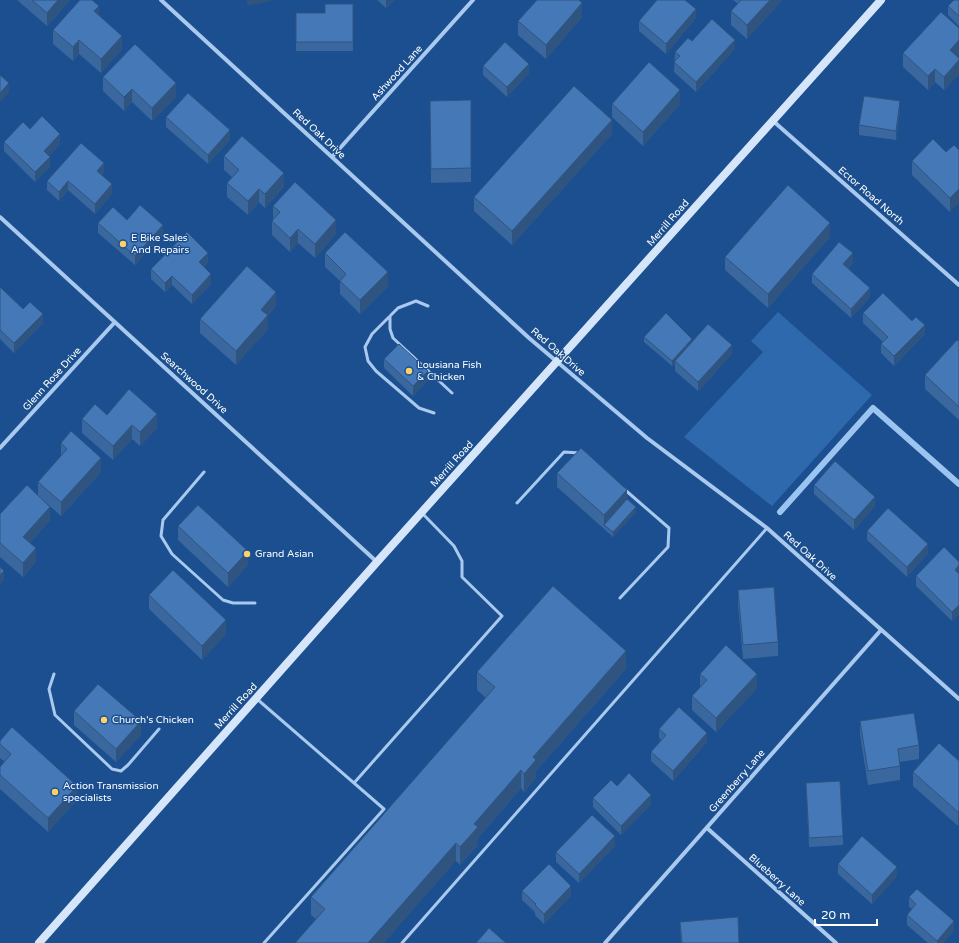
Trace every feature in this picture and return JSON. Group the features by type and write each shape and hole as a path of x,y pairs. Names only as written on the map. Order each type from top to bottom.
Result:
{"main road":[{"name":"Merrill Road","path":"39,943 377,562 881,0"}],"street":[{"name":"Red Oak Drive","path":"161,0 557,362 647,438 767,528 959,699"},
{"name":"Ashwood Lane","path":"332,156 473,0"},
{"name":"Ector Road North","path":"772,120 959,285"},
{"name":"Searchwood Drive","path":"0,217 377,562"},
{"name":"Glenn Rose Drive","path":"0,448 115,322"},
{"name":"Greenberry Lane","path":"605,943 881,630"},
{"name":"Blueberry Lane","path":"707,828 836,943"}],"lane":[{"path":"428,306 416,302 398,308 372,334 365,347 368,361 376,371 419,408 434,413"},
{"path":"390,316 390,329 393,338 452,393"},
{"path":"517,503 564,452 584,453"},
{"path":"204,472 163,520 161,536 172,554 223,600 233,604 255,603"},
{"path":"618,483 669,528 668,546 620,598"},
{"path":"354,783 502,616 462,578 462,561 454,546 422,513"},
{"path":"402,943 767,528"},
{"path":"54,674 49,689 56,715 112,768 120,771 128,765 159,729"},
{"path":"256,699 384,809 264,943"}],"shaded area":[{"path":"778,312 872,395 772,506 684,437 763,352 751,341"}],"building":[{"path":"32,0 58,0 47,13"},
{"path":"80,0 92,0 99,6 94,11 122,36 101,59 79,40 73,47 53,30"},
{"path":"537,0 579,0 582,3 546,45 518,21"},
{"path":"657,0 685,0 696,9 666,44 639,21"},
{"path":"741,0 770,0 747,25 731,11"},
{"path":"954,0 959,0 959,16 948,6"},
{"path":"325,4 353,4 353,42 296,42 296,13 325,13"},
{"path":"941,12 959,28 959,40 950,50 959,58 959,60 944,77 935,69 928,76 903,53"},
{"path":"712,19 735,40 696,82 674,62 680,56 675,52 688,38 692,41"},
{"path":"505,42 529,64 507,87 483,66"},
{"path":"135,44 176,83 152,108 132,89 124,97 103,77"},
{"path":"649,62 680,90 643,132 612,104"},
{"path":"0,75 9,83 0,93"},
{"path":"574,86 612,120 512,231 474,197"},
{"path":"188,93 230,130 208,155 166,117"},
{"path":"864,96 900,101 896,131 859,125"},
{"path":"471,100 471,168 431,169 430,101"},
{"path":"42,116 60,134 44,151 50,157 35,172 4,142 23,122 30,129"},
{"path":"242,136 284,173 265,194 259,189 248,201 227,183 239,170 224,156"},
{"path":"933,139 946,152 954,145 959,150 959,189 950,198 912,161"},
{"path":"81,143 104,163 97,171 112,184 95,204 68,181 59,192 47,181"},
{"path":"295,182 336,220 315,244 298,229 290,238 272,221 280,212 273,206"},
{"path":"788,185 830,223 768,294 725,257"},
{"path":"140,205 163,225 135,256 98,223 113,207 127,220"},
{"path":"187,232 208,253 199,262 211,274 192,295 172,276 165,283 151,269"},
{"path":"345,232 388,272 360,300 340,281 346,274 325,253"},
{"path":"839,242 853,253 843,264 870,288 851,309 812,274"},
{"path":"247,266 276,292 261,310 268,315 236,351 200,319"},
{"path":"0,287 23,309 30,302 43,314 14,343 0,330"},
{"path":"883,293 912,321 916,317 925,325 894,356 881,344 888,337 863,313"},
{"path":"666,313 692,339 672,361 644,337"},
{"path":"708,324 732,345 698,382 675,361"},
{"path":"957,340 959,341 959,407 925,375"},
{"path":"399,344 428,371 413,386 384,359"},
{"path":"129,389 157,414 140,432 132,425 113,446 82,419 95,404 107,415"},
{"path":"71,431 101,458 61,502 38,482 67,449 61,443"},
{"path":"581,448 627,490 604,515 557,473"},
{"path":"835,461 875,497 854,520 814,485"},
{"path":"27,485 50,507 23,537 36,548 23,563 0,543 0,514"},
{"path":"627,499 636,507 613,532 604,525"},
{"path":"198,505 248,551 228,573 178,526"},
{"path":"888,508 928,544 907,567 867,531"},
{"path":"944,547 959,562 959,565 955,570 959,574 959,605 952,612 916,576"},
{"path":"0,567 4,571 0,575"},
{"path":"173,570 226,620 202,646 149,595"},
{"path":"553,586 626,651 533,757 536,760 524,774 521,770 474,824 478,827 460,847 456,843 368,943 295,943 325,909 311,897 495,687 477,672"},
{"path":"774,587 778,642 743,645 738,590"},
{"path":"726,645 757,674 716,718 692,696 707,680 700,674"},
{"path":"98,684 141,721 116,749 74,711"},
{"path":"679,707 707,733 673,771 651,752 666,735 659,729"},
{"path":"914,713 919,745 898,749 900,766 868,771 860,721"},
{"path":"12,727 77,786 48,818 0,775 0,767 11,754 0,744 0,741"},
{"path":"939,743 959,761 958,812 913,772"},
{"path":"629,773 651,795 621,826 593,798 611,780 617,786"},
{"path":"840,781 843,836 809,838 806,783"},
{"path":"592,815 615,836 579,874 556,852"},
{"path":"862,836 897,867 872,895 838,864"},
{"path":"549,864 571,886 544,914 522,891"},
{"path":"917,889 954,921 937,941 907,915 916,904 909,897"},
{"path":"738,917 739,943 682,943 680,922"},
{"path":"489,928 506,943 476,943"}],"waterway":[{"path":"780,512 873,408 959,484"}],"place":[{"name":"E Bike Sales And Repairs","path":"123,244"},
{"name":"Lousiana Fish & Chicken","path":"409,371"},
{"name":"Grand Asian","path":"247,554"},
{"name":"Church's Chicken","path":"104,720"},
{"name":"Action Transmission specialists","path":"55,792"}]}
